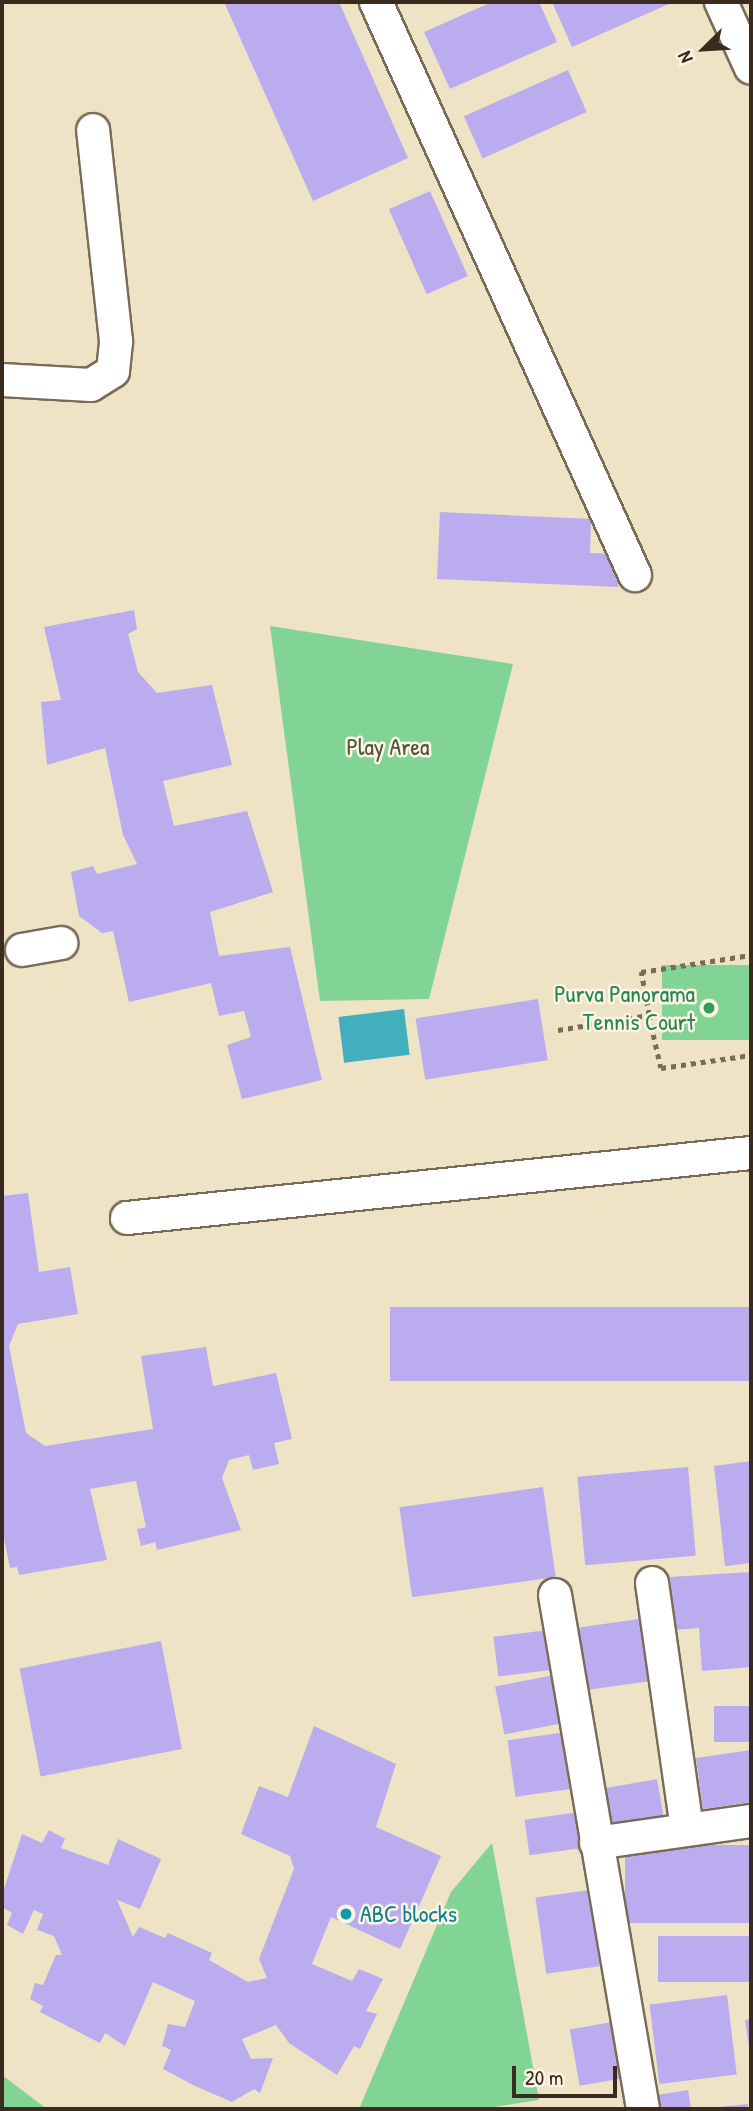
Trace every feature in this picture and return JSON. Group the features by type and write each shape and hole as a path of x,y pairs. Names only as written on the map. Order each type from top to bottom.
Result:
{"street":[{"path":"376,2 635,575"},
{"path":"721,2 751,68"},
{"path":"2,380 91,385 113,371 116,341 93,130"},
{"path":"22,950 61,943"},
{"path":"127,1218 751,1153"},
{"path":"652,1583 687,1830"},
{"path":"555,1595 643,2109"},
{"path":"596,1843 751,1821"}],"path":[{"path":"751,955 641,972 661,1068 751,1055"},
{"path":"558,1030 649,1015"}],"green space":[{"name":"Play Area","path":"270,626 513,664 429,999 320,1001"},
{"name":"Purva Panorama Tennis Court","path":"662,965 751,965 751,1040 662,1040"},
{"path":"492,1843 539,2100 481,2109 359,2109 451,1892"},
{"path":"2,2075 47,2109 2,2109"}],"water":[{"path":"404,1009 410,1055 344,1063 338,1017"}],"building":[{"path":"224,2 339,2 408,158 313,201"},
{"path":"492,2 539,2 557,42 450,89 424,32"},
{"path":"552,2 673,2 572,47"},
{"path":"568,70 587,112 483,158 464,116"},
{"path":"430,191 468,276 427,294 389,209"},
{"path":"440,512 591,519 590,553 619,554 618,587 437,579"},
{"path":"134,610 137,629 128,634 138,672 157,693 212,685 232,765 163,781 174,826 247,811 273,892 210,912 219,956 290,947 322,1080 242,1099 227,1045 251,1037 244,1011 219,1016 211,983 129,1002 113,931 102,933 79,916 71,872 93,866 97,874 137,864 123,835 105,748 47,765 41,702 61,700 44,627"},
{"path":"538,999 548,1060 425,1080 416,1018"},
{"path":"28,1193 39,1272 70,1267 78,1314 18,1324 9,1346 26,1433 45,1446 153,1429 141,1356 206,1347 213,1386 276,1373 292,1439 274,1443 279,1464 253,1470 249,1455 229,1460 222,1478 241,1530 157,1550 155,1542 141,1546 137,1529 146,1527 136,1481 90,1489 107,1560 19,1575 17,1567 10,1568 2,1529 2,1196"},
{"path":"390,1307 751,1307 751,1381 390,1381"},
{"path":"751,1461 751,1563 725,1566 714,1466"},
{"path":"688,1467 696,1556 585,1565 577,1477"},
{"path":"543,1487 556,1577 412,1597 399,1507"},
{"path":"751,1572 751,1667 702,1671 699,1628 673,1630 670,1577"},
{"path":"646,1618 655,1680 584,1690 576,1628"},
{"path":"548,1630 553,1670 498,1676 493,1637"},
{"path":"161,1641 182,1749 41,1776 20,1668"},
{"path":"554,1675 563,1723 504,1735 495,1686"},
{"path":"714,1706 751,1706 751,1742 714,1742"},
{"name":"ABC blocks","path":"314,1726 396,1764 376,1827 441,1856 400,1949 331,1917 312,1964 352,1981 359,1969 383,1979 366,2011 377,2014 360,2049 354,2046 337,2075 289,2043 276,2025 242,2039 251,2059 273,2058 260,2093 254,2089 232,2102 195,2086 163,2069 171,2050 162,2046 168,2024 185,2027 195,2001 153,1982 125,2046 105,2033 100,2043 40,2012 43,2006 30,1999 35,1983 43,1985 56,1955 62,1955 54,1936 37,1930 43,1914 34,1910 23,1934 7,1925 12,1913 2,1907 2,1895 22,1834 42,1843 49,1830 65,1839 61,1848 108,1865 118,1839 161,1859 140,1909 117,1900 133,1937 139,1927 165,1938 168,1933 212,1953 209,1960 248,1982 267,1978 259,1959 294,1869 290,1856 241,1834 259,1786 288,1797"},
{"path":"566,1732 574,1788 516,1797 508,1740"},
{"path":"751,1750 751,1802 703,1809 696,1758"},
{"path":"657,1779 665,1824 609,1834 601,1789"},
{"path":"579,1812 584,1848 530,1855 525,1820"},
{"path":"625,1845 751,1845 751,1923 625,1923"},
{"path":"589,1890 600,1966 546,1974 536,1898"},
{"path":"658,1936 751,1936 751,1982 658,1982"},
{"path":"727,1995 737,2074 659,2084 650,2005"},
{"path":"751,2019 751,2053 750,2053 745,2020"},
{"path":"618,2021 628,2077 580,2086 570,2030"},
{"path":"688,2090 691,2109 659,2109 657,2095"},
{"path":"748,2104 748,2109 718,2109 718,2107"}],"place":[{"name":"Purva Panorama Tennis Court","path":"709,1008"},
{"name":"ABC blocks","path":"346,1914"}]}
